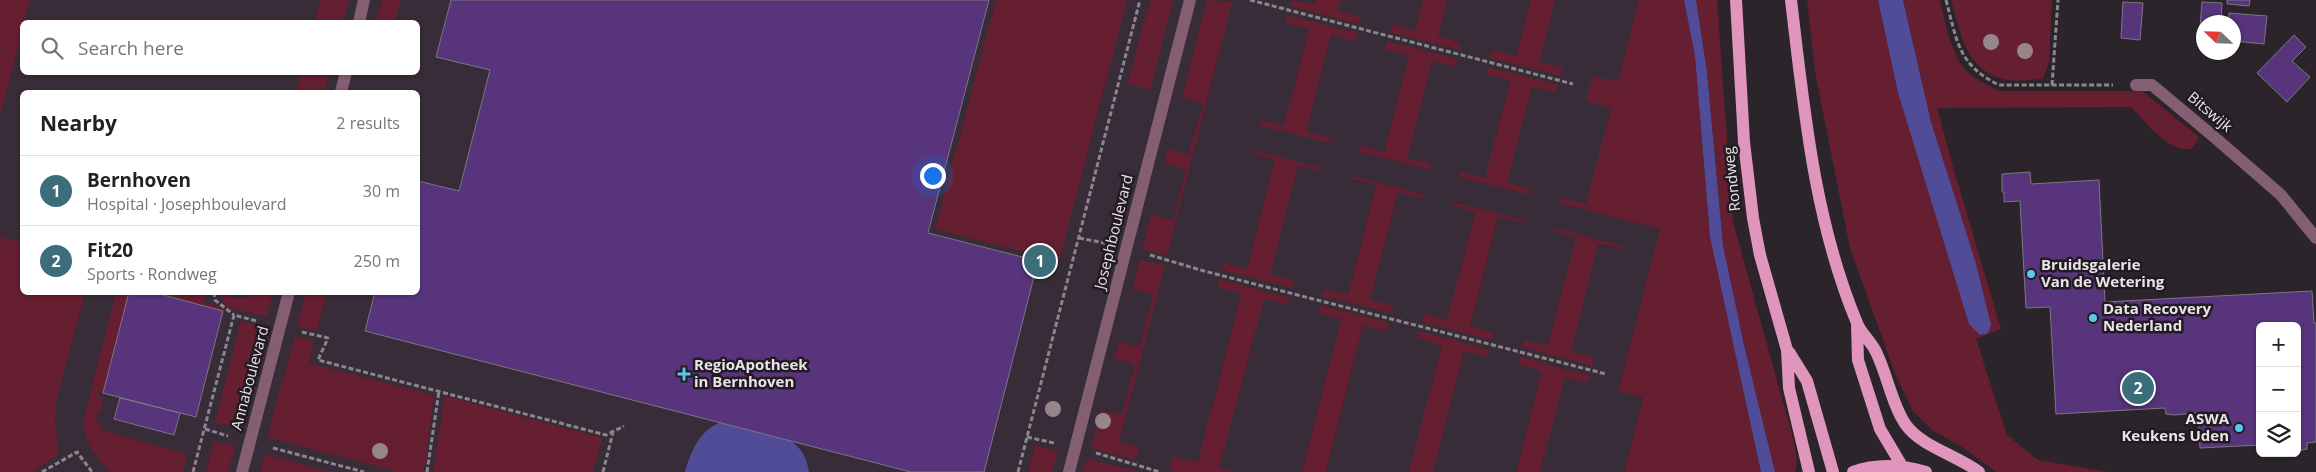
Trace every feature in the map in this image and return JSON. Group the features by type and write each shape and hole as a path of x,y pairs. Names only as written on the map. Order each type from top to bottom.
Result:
{"main road":[{"name":"Rondweg","path":"1736,0 1744,142 1753,218 1760,255 1787,350 1789,388 1809,472"},
{"path":"1791,0 1809,145 1816,184 1835,255 1857,324 1858,360 1880,429 1902,466"},
{"path":"1857,324 1877,352 1906,425 1918,435 1979,472"},
{"name":"Rondweg","path":"1787,350 1807,381 1833,472"},
{"path":"1854,472 1864,468 1902,466 1926,472"}],"street":[{"path":"359,20 364,0"},
{"name":"Josephboulevard","path":"1069,472 1190,0"},
{"path":"342,90 345,75"},
{"name":"Bitswijk","path":"2136,85 2152,85 2214,136 2281,195 2316,238"},
{"name":"Annaboulevard","path":"242,472 288,295"}],"path":[{"path":"1018,472 1140,0"},
{"path":"1250,0 1574,84"},
{"path":"1946,0 1956,38 1966,61 1983,77 1999,85 2136,85"},
{"path":"2052,86 2058,0"},
{"path":"1078,238 1126,248 1204,271 1606,374"},
{"path":"214,295 215,300 234,315 328,338 318,360 606,435 624,426"},
{"path":"193,472 234,315"},
{"path":"428,472 439,391"},
{"path":"205,429 364,472"},
{"path":"603,472 613,432"},
{"path":"42,472 76,452 92,472"}],"shaded area":[{"path":"0,0 1654,0 1665,230 1638,472 0,472"},
{"path":"0,0 30,0 25,20 20,20 20,38 0,115"},
{"path":"321,0 349,0 344,20 316,20"},
{"path":"382,0 401,0 396,20 377,20"},
{"path":"996,0 1127,0 1059,261 935,229"},
{"path":"1150,0 1173,0 1150,90 1128,84"},
{"path":"1207,0 1232,2 1167,256 1142,249 1151,214 1173,220 1186,169 1165,163 1168,149 1189,154 1203,104 1182,97"},
{"path":"1291,0 1315,4 1316,0 1341,0 1338,11 1361,17 1359,24 1290,6"},
{"path":"1423,0 1447,0 1438,36 1461,43 1460,50 1390,32 1392,24 1415,31"},
{"path":"1531,0 1555,0 1539,62 1563,68 1561,76 1490,58 1492,50 1516,56"},
{"path":"1639,0 1684,0 1695,56 1710,237 1761,472 1624,472 1643,397 1618,391 1660,229 1560,203 1561,198 1586,204 1611,108 1586,101 1593,76 1618,82"},
{"path":"1684,0 1696,0 1707,72 1723,245 1744,345 1775,472 1761,472 1710,237 1695,56"},
{"path":"1696,0 1717,0 1733,222 1793,438 1797,462 1795,472 1775,472 1744,345 1723,245 1707,72"},
{"path":"1807,0 1878,0 1898,93 1975,260 1931,122 1903,0 1940,0 1948,35 1958,60 1971,75 1999,91 2142,91 2198,136 2198,140 2191,149 2174,146 2158,135 2131,107 1937,108 2001,329 1976,339 2007,435 2038,460 2107,472 1996,472 1962,447 1932,430 1913,411 1896,376 1850,248 1815,72"},
{"path":"1878,0 1903,0 1931,122 1975,260 1991,325 1988,333 1980,335 1969,324 1898,93"},
{"path":"1951,0 2052,0 2049,62 2043,79 2008,80 1994,76 1983,69 1974,61 1967,50"},
{"path":"1287,15 1357,33 1355,41 1331,35 1306,132 1330,138 1329,143 1259,125 1260,120 1284,126 1309,29 1286,23"},
{"path":"1387,41 1457,59 1456,66 1432,61 1407,158 1431,164 1429,169 1359,152 1360,146 1384,152 1409,56 1385,49"},
{"path":"1487,67 1558,85 1556,93 1532,87 1507,183 1531,190 1530,195 1459,177 1461,172 1485,178 1510,81 1486,74"},
{"path":"301,75 329,75 325,90 297,90"},
{"path":"1252,150 1322,168 1322,171 1298,166 1270,274 1294,281 1292,288 1222,270 1224,263 1247,269 1275,160 1252,153"},
{"path":"1352,176 1423,194 1422,198 1398,192 1370,300 1394,306 1392,313 1322,296 1324,289 1348,295 1376,185 1352,179"},
{"path":"1453,202 1523,220 1523,223 1498,217 1470,326 1494,333 1492,340 1422,322 1424,314 1447,320 1476,212 1452,205"},
{"path":"1554,228 1623,246 1622,249 1598,243 1571,352 1594,358 1592,366 1522,347 1524,340 1548,346 1576,238 1553,231"},
{"path":"0,237 20,242 20,295 84,295 56,402 55,425 59,454 34,472 0,472"},
{"path":"1140,260 1165,265 1119,442 1139,447 1135,460 1091,448 1101,410 1122,415 1135,364 1114,358 1119,342 1140,347 1153,295 1132,289"},
{"path":"1219,279 1289,298 1287,305 1264,299 1219,468 1234,472 1178,472 1169,470 1173,456 1198,462 1241,294 1217,287"},
{"path":"115,295 136,295 110,395 99,392 98,397 104,398 101,413 97,411 96,419 107,432 187,454 183,472 109,472 92,449 84,430 83,422"},
{"path":"140,295 206,295 204,302 225,308 223,316"},
{"path":"220,295 243,299 244,295 272,295 267,317 227,307"},
{"path":"305,295 326,295 317,331 297,326"},
{"path":"1320,305 1389,323 1387,331 1363,325 1326,472 1302,472 1341,319 1318,313"},
{"path":"241,321 265,327 239,429 215,422"},
{"path":"1419,331 1490,350 1488,357 1464,351 1433,472 1409,472 1442,345 1417,339"},
{"path":"295,336 314,341 309,363 434,395 424,472 397,472 267,437"},
{"path":"1520,357 1590,376 1588,383 1565,377 1540,472 1516,472 1542,371 1518,365"},
{"path":"445,396 602,438 593,472 433,472"},
{"path":"722,422 786,438 802,452 809,472 685,472 690,456 702,435 714,425"},
{"path":"214,441 235,446 228,472 206,472"},
{"path":"1035,445 1058,451 1052,472 1028,472"},
{"path":"265,454 330,472 260,472"},
{"path":"1087,459 1138,471 1083,472"}],"building":[{"path":"451,0 989,0 928,233 1038,261 984,472 911,472 365,331 374,295 420,295 420,181 459,191 490,70 436,57"},
{"path":"2227,0 2250,0 2249,6 2227,4"},
{"path":"2123,2 2143,3 2140,40 2121,38"},
{"path":"2202,2 2222,3 2221,15 2201,15"},
{"path":"2229,13 2267,16 2264,44 2241,42 2241,15 2229,15"},
{"path":"2294,35 2306,47 2292,61 2310,77 2287,102 2257,73"},
{"path":"2030,172 2031,184 2099,180 2105,302 2312,291 2314,323 2316,323 2316,442 2307,443 2307,449 2301,450 2301,322 2256,322 2256,445 2200,448 2198,413 2166,414 2165,408 2056,414 2050,307 2026,308 2020,201 2004,202 2002,174"},
{"path":"128,295 163,295 223,311 196,417 103,393"},
{"path":"120,398 180,413 174,435 114,419"}],"place":[{"name":"Bernhoven","path":"1040,261"},
{"name":"Bruidsgalerie Van de Wetering","path":"2031,274"},
{"name":"Data Recovery Nederland","path":"2093,318"},
{"name":"RegioApotheek in Bernhoven","path":"684,374"},
{"name":"Fit20","path":"2138,388"},
{"name":"ASWA Keukens Uden","path":"2239,428"}]}
